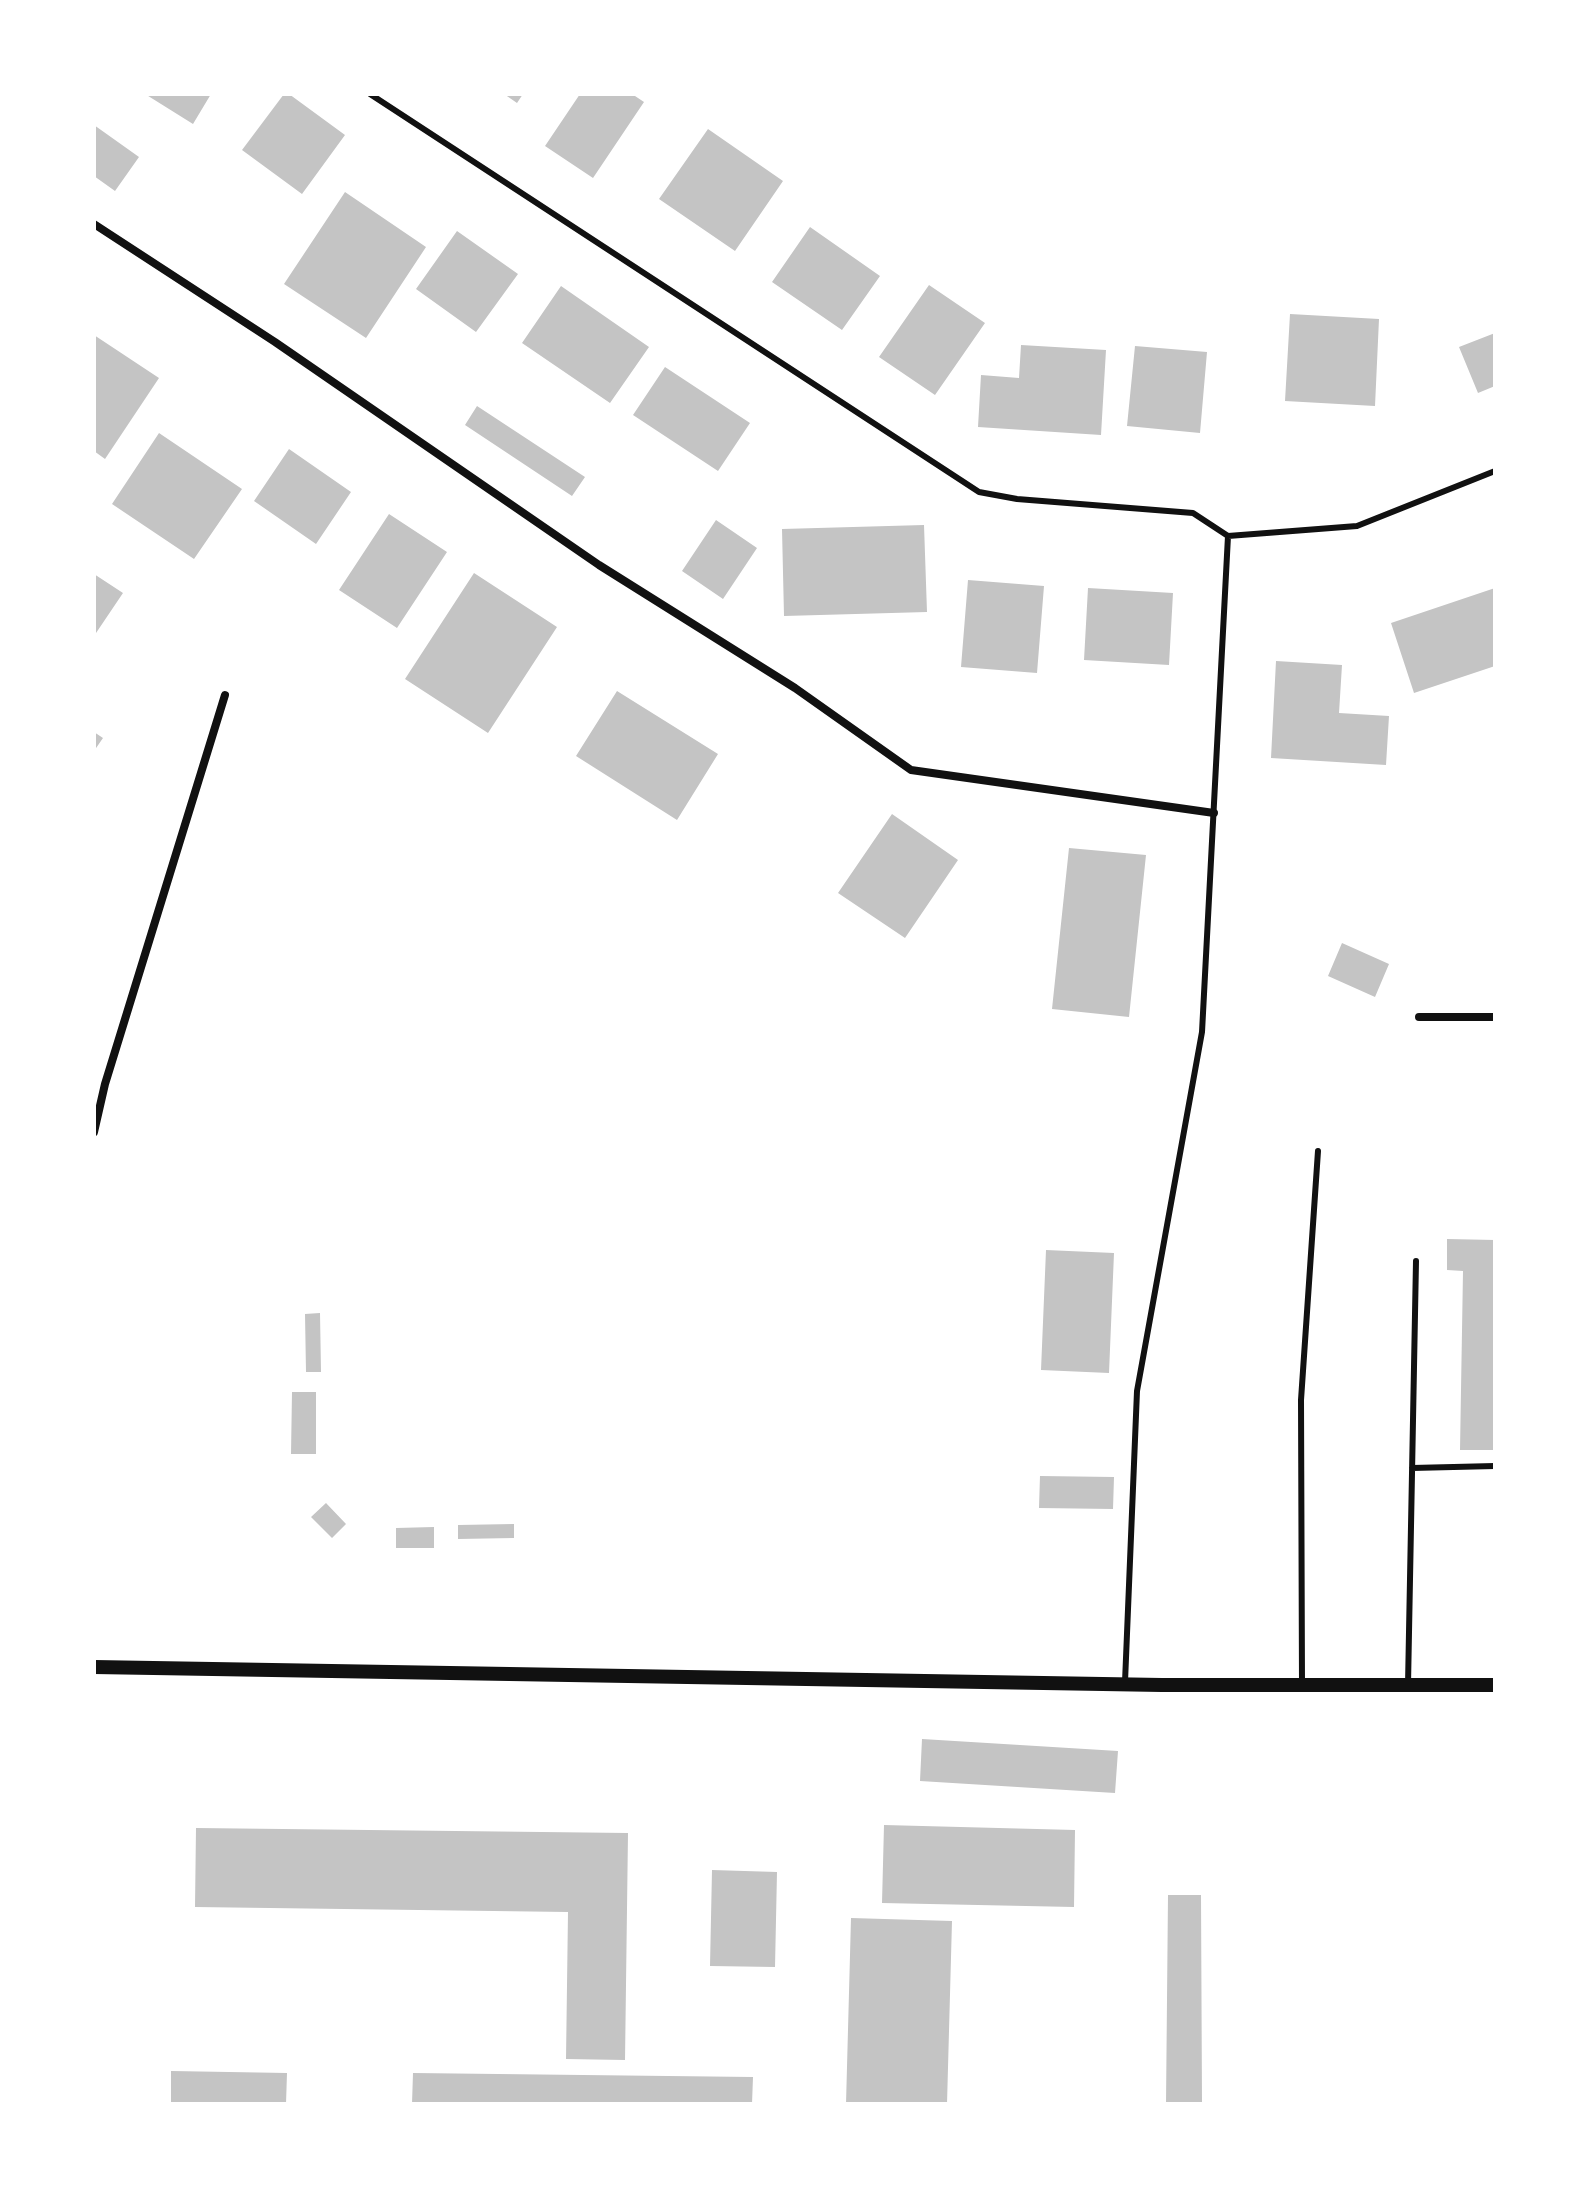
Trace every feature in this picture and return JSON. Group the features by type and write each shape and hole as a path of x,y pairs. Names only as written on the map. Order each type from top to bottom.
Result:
{"street":[{"path":"94,224 275,342 599,565 795,688 911,770 1214,813"},
{"path":"94,1132 105,1084 225,695"},
{"path":"1419,1017 1495,1017"},
{"path":"94,1078 105,1084"},
{"path":"94,1667 1125,1684 1495,1685"}],"lane":[{"path":"370,94 979,492 1017,499 1193,513 1228,536 1357,526 1495,471"},
{"path":"1125,1684 1137,1391 1202,1032 1228,536"},
{"path":"1302,1685 1301,1400 1318,1151"},
{"path":"1408,1685 1416,1261"},
{"path":"1412,1468 1495,1466"}],"building":[{"path":"145,94 211,94 193,124"},
{"path":"284,94 289,94 345,135 302,194 242,150"},
{"path":"504,94 523,94 517,103"},
{"path":"580,94 632,94 644,102 593,178 545,146"},
{"path":"94,125 139,157 115,191 94,176"},
{"path":"708,129 783,181 735,251 659,199"},
{"path":"345,192 426,247 366,338 284,284"},
{"path":"810,227 880,276 842,330 772,282"},
{"path":"457,231 518,274 476,332 416,289"},
{"path":"929,285 985,323 935,395 879,357"},
{"path":"561,286 649,347 610,403 522,343"},
{"path":"1290,314 1379,319 1375,406 1285,401"},
{"path":"1495,333 1495,386 1478,393 1459,347"},
{"path":"94,335 159,378 105,459 94,451"},
{"path":"1021,345 1106,350 1101,435 978,427 981,375 1019,378"},
{"path":"1135,346 1207,352 1200,433 1127,426"},
{"path":"665,367 750,423 718,471 633,415"},
{"path":"477,406 585,477 572,496 465,425"},
{"path":"159,433 242,489 194,559 112,504"},
{"path":"289,449 351,492 316,544 254,501"},
{"path":"389,514 447,552 397,628 339,590"},
{"path":"716,520 757,548 723,599 682,571"},
{"path":"924,525 927,612 784,616 782,529"},
{"path":"474,573 557,627 488,733 405,679"},
{"path":"94,574 123,593 94,636"},
{"path":"968,580 1044,586 1037,673 961,667"},
{"path":"1088,588 1173,593 1169,665 1084,660"},
{"path":"1495,588 1495,666 1414,693 1391,623"},
{"path":"1276,661 1342,665 1339,713 1389,716 1386,765 1271,758"},
{"path":"617,691 718,754 677,820 576,756"},
{"path":"94,732 103,738 94,751"},
{"path":"892,814 958,860 905,938 838,893"},
{"path":"1069,848 1146,855 1129,1017 1052,1009"},
{"path":"1342,943 1389,964 1375,997 1328,976"},
{"path":"1447,1239 1495,1240 1495,1450 1460,1450 1463,1271 1447,1270"},
{"path":"1046,1250 1114,1253 1109,1373 1041,1370"},
{"path":"320,1313 321,1372 306,1372 305,1314"},
{"path":"292,1392 316,1392 316,1454 291,1454"},
{"path":"1040,1476 1114,1477 1113,1509 1039,1508"},
{"path":"326,1503 346,1524 332,1538 311,1517"},
{"path":"514,1524 514,1538 458,1539 458,1525"},
{"path":"434,1527 434,1548 396,1548 396,1528"},
{"path":"922,1739 1118,1751 1115,1793 920,1781"},
{"path":"884,1825 1075,1830 1074,1907 882,1903"},
{"path":"196,1828 628,1833 625,2060 566,2059 568,1912 195,1907"},
{"path":"712,1870 777,1872 775,1967 710,1966"},
{"path":"1168,1895 1201,1895 1202,2104 1166,2104"},
{"path":"851,1918 952,1921 947,2104 846,2104"},
{"path":"171,2071 287,2073 286,2104 171,2104"},
{"path":"413,2073 753,2077 752,2104 412,2104"}]}
